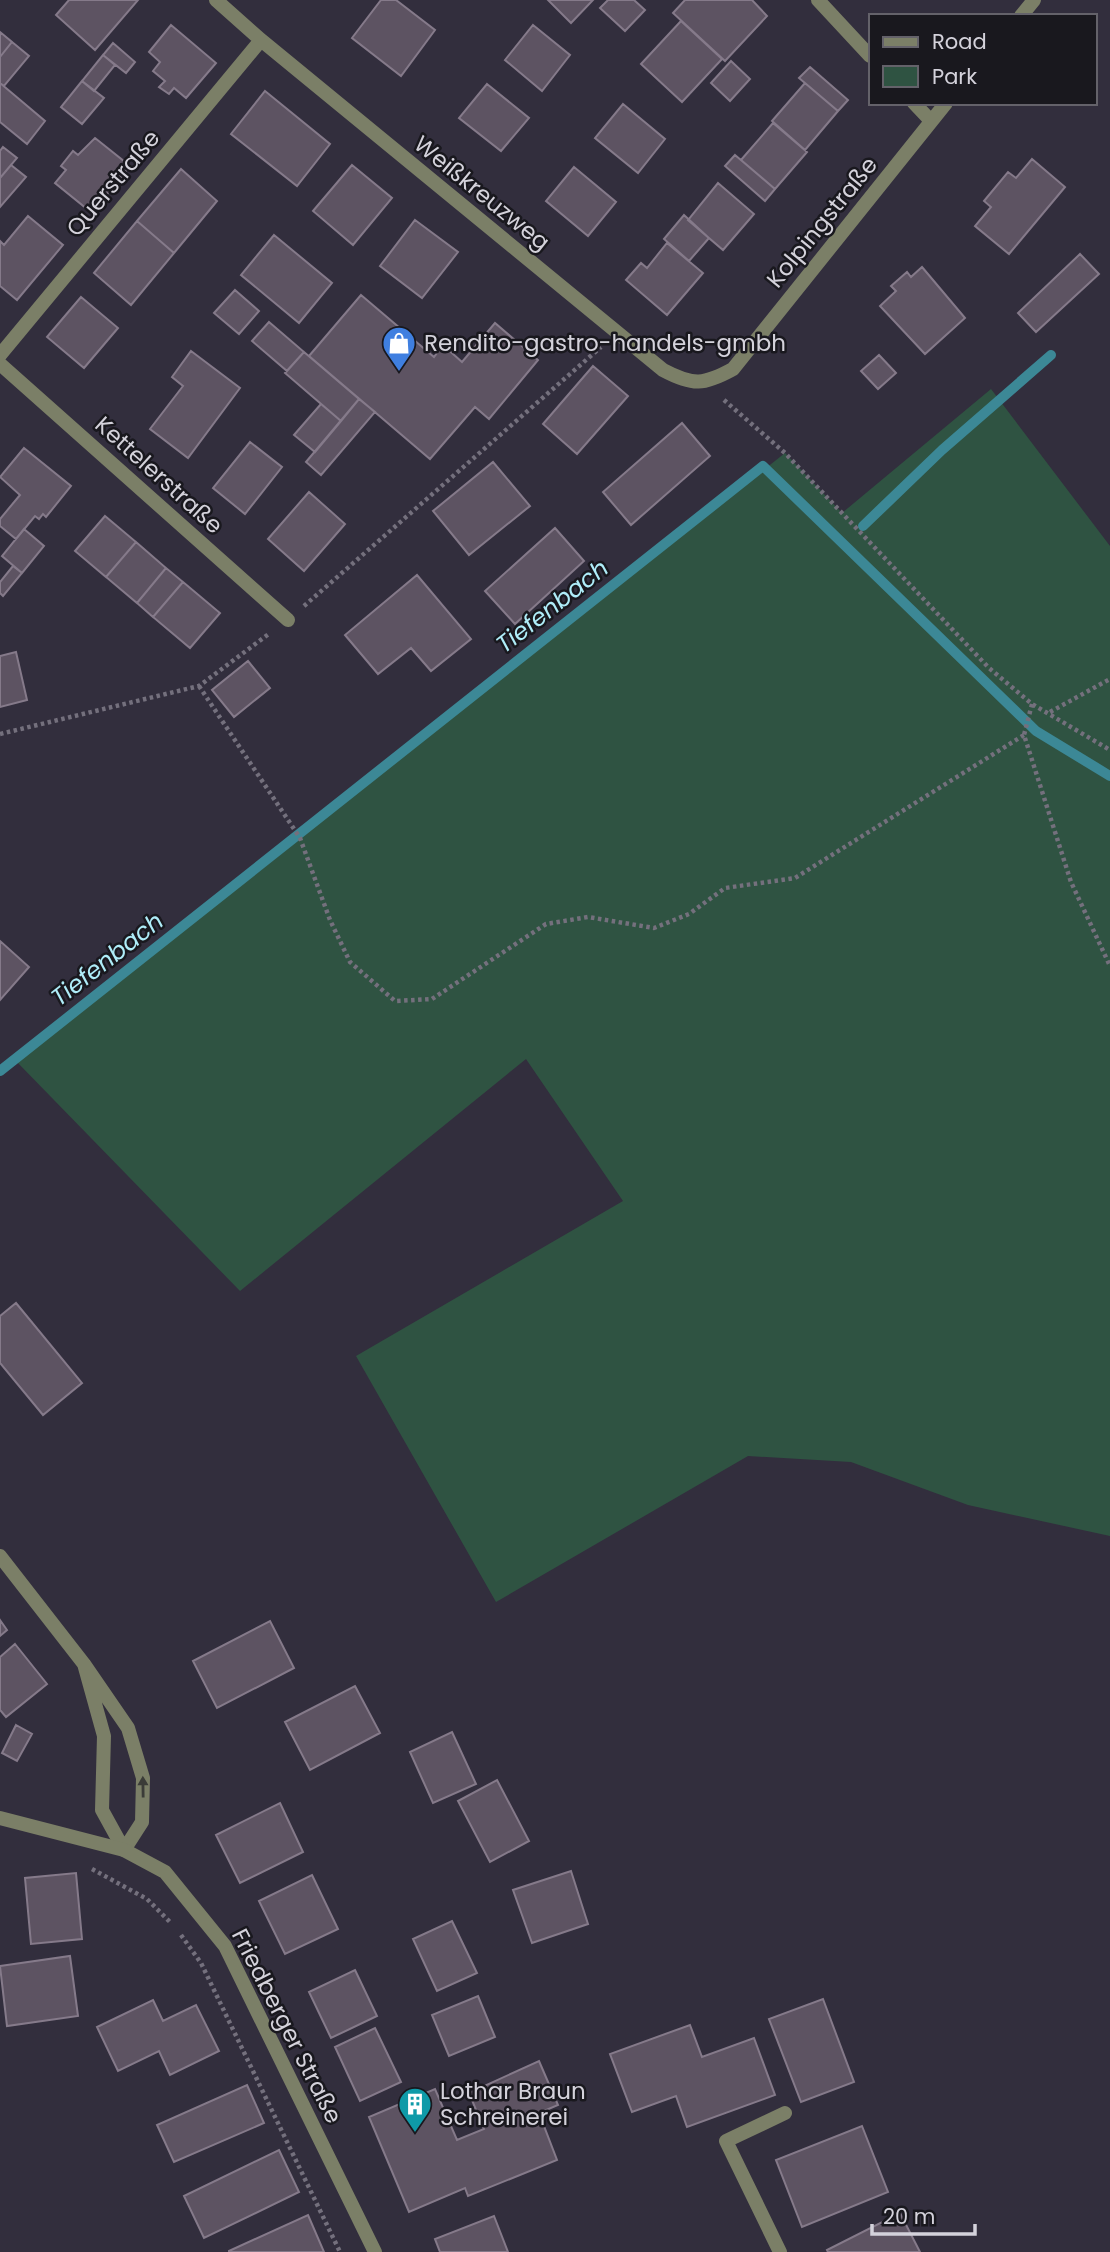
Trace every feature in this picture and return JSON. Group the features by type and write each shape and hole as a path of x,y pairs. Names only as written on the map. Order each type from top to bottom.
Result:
{"street":[{"name":"Weißkreuzweg","path":"216,0 261,40 663,370 680,379 701,383"},
{"path":"818,0 869,55"},
{"path":"1023,14 1034,0"},
{"name":"Querstraße","path":"0,355 261,40"},
{"path":"916,105 931,121"},
{"name":"Kolpingstraße","path":"701,383 712,381 733,369 944,105"},
{"name":"Kettelerstraße","path":"0,364 288,620"},
{"path":"0,1556 83,1664 128,1728 144,1778 142,1822 124,1850 102,1810 104,1737 83,1664"},
{"name":"Friedberger Straße","path":"0,1818 124,1850 165,1872 225,1946 375,2252"},
{"path":"780,2252 726,2141 785,2113"}],"path":[{"path":"0,734 199,686 288,620 617,333"},
{"path":"701,383 730,404 785,453 989,668 1032,704 1110,750"},
{"path":"1049,713 1110,679"},
{"path":"199,686 300,838 330,920 350,962 395,1001 432,999 547,925 588,917 654,928 689,915 725,888 795,878 1024,735"},
{"path":"1032,704 1024,735 1072,882 1110,965"},
{"path":"82,1864 147,1899 175,1926 201,1964 340,2252"}],"green space":[{"path":"991,389 1110,546 1110,1536 968,1505 851,1462 748,1456 496,1602 356,1356 623,1201 526,1059 240,1291 16,1061 275,859 379,773 785,453 842,513"}],"building":[{"path":"69,0 138,0 95,50 56,15"},
{"path":"381,0 396,0 435,30 401,76 352,38"},
{"path":"548,0 593,0 571,23"},
{"path":"608,0 634,0 645,10 625,31 600,8"},
{"path":"685,0 752,0 767,16 725,61 673,13"},
{"path":"681,21 722,59 682,102 641,64"},
{"path":"171,25 216,63 186,98 174,88 169,94 159,87 165,81 153,71 160,62 149,52"},
{"path":"533,25 570,55 542,91 505,60"},
{"path":"0,32 12,42 0,57"},
{"path":"12,42 29,56 4,86 0,83 0,57"},
{"path":"113,43 135,62 126,73 103,55"},
{"path":"103,55 115,65 94,91 82,81"},
{"path":"731,61 750,79 730,101 711,83"},
{"path":"810,67 848,100 838,111 799,78"},
{"path":"82,81 104,98 82,124 61,107"},
{"path":"0,83 45,121 27,144 0,122"},
{"path":"805,83 838,111 805,150 772,121"},
{"path":"487,84 529,118 501,151 459,118"},
{"path":"265,91 330,144 297,186 231,134"},
{"path":"623,104 665,139 638,173 595,138"},
{"path":"773,123 807,152 775,189 741,160"},
{"path":"95,138 130,166 92,213 55,183 66,170 61,166 73,151 78,155"},
{"path":"3,147 17,158 0,178 0,151"},
{"path":"735,155 775,189 765,201 725,166"},
{"path":"1032,159 1065,187 1009,254 975,226 991,207 984,201 1008,172 1016,178"},
{"path":"11,165 26,177 0,207 0,178"},
{"path":"352,165 392,198 353,245 313,211"},
{"path":"574,167 616,202 588,236 546,201"},
{"path":"181,169 217,201 174,253 137,221"},
{"path":"718,183 754,214 723,250 688,220"},
{"path":"684,215 709,238 689,261 664,239"},
{"path":"28,216 63,245 17,300 0,286 0,241 4,245"},
{"path":"415,220 458,252 422,298 380,266"},
{"path":"137,221 174,253 131,305 94,273"},
{"path":"274,235 332,283 299,323 241,275"},
{"path":"667,243 703,273 667,315 626,280 641,263 647,268"},
{"path":"1080,254 1099,274 1036,332 1018,313"},
{"path":"922,267 965,318 925,354 880,306 896,291 891,286 907,272 911,277"},
{"path":"235,290 259,311 239,334 214,313"},
{"path":"361,295 434,357 443,345 462,362 495,323 538,360 489,419 475,407 430,459 309,356"},
{"path":"81,297 118,328 84,368 47,337"},
{"path":"269,322 304,352 287,371 252,341"},
{"path":"191,351 240,388 188,458 150,429 183,386 172,377"},
{"path":"304,352 359,399 341,421 285,373"},
{"path":"879,355 896,373 878,389 861,371"},
{"path":"593,366 628,396 577,454 543,424"},
{"path":"359,399 375,412 321,475 306,462"},
{"path":"321,404 341,421 315,452 294,435"},
{"path":"682,423 710,456 631,525 603,492"},
{"path":"250,442 282,467 245,514 213,488"},
{"path":"24,448 71,486 46,517 43,514 39,519 35,516 16,539 0,526 0,519 20,495 0,477"},
{"path":"493,462 530,506 469,555 433,511"},
{"path":"309,492 345,524 304,571 268,539"},
{"path":"105,516 136,542 106,577 75,551"},
{"path":"555,528 584,561 515,624 485,591"},
{"path":"24,529 44,546 22,573 2,556"},
{"path":"136,542 166,568 137,603 106,577"},
{"path":"13,566 22,573 3,596 0,593 0,582"},
{"path":"166,568 183,582 153,617 137,603"},
{"path":"417,575 471,639 431,671 411,648 378,674 345,635"},
{"path":"183,582 220,613 190,648 153,617"},
{"path":"16,652 27,700 0,707 0,656"},
{"path":"248,661 270,688 234,717 212,690"},
{"path":"0,941 29,967 0,1000"},
{"path":"16,1303 82,1383 43,1415 0,1363 0,1316"},
{"path":"0,1620 7,1630 0,1636"},
{"path":"270,1621 294,1668 217,1708 193,1661"},
{"path":"15,1644 47,1684 6,1717 0,1710 0,1657"},
{"path":"355,1686 380,1733 310,1770 285,1722"},
{"path":"16,1725 32,1734 17,1761 2,1753"},
{"path":"452,1732 476,1784 433,1803 410,1752"},
{"path":"497,1780 529,1841 490,1862 458,1801"},
{"path":"280,1803 303,1852 240,1883 216,1835"},
{"path":"571,1871 588,1924 532,1943 513,1890"},
{"path":"76,1873 82,1939 31,1944 25,1878"},
{"path":"312,1875 338,1929 285,1954 259,1901"},
{"path":"452,1921 477,1973 437,1991 413,1939"},
{"path":"70,1956 78,2016 7,2026 0,1966"},
{"path":"355,1970 377,2016 331,2038 309,1992"},
{"path":"478,1996 495,2037 449,2056 432,2015"},
{"path":"823,1999 854,2082 801,2102 769,2019"},
{"path":"153,2000 163,2021 196,2005 219,2051 170,2075 159,2051 118,2071 97,2027"},
{"path":"690,2025 702,2057 754,2038 775,2095 687,2127 676,2096 632,2112 610,2054"},
{"path":"375,2028 401,2082 360,2101 335,2047"},
{"name":"Lothar Braun Schreinerei","path":"539,2061 558,2105 539,2113 557,2160 468,2196 465,2188 409,2212 369,2117 435,2089 457,2140 484,2129 469,2093"},
{"path":"247,2085 264,2123 174,2162 157,2125"},
{"path":"862,2126 888,2192 802,2227 776,2160"},
{"path":"279,2150 299,2192 204,2238 184,2196"},
{"path":"900,2213 920,2252 828,2252 827,2250"},
{"path":"308,2215 324,2252 229,2252 229,2251"},
{"path":"494,2216 508,2252 440,2252 435,2239"}],"waterway":[{"path":"863,526 942,450 1051,355"},
{"name":"Tiefenbach","path":"0,1071 763,466 1036,731 1110,776"}],"place":[{"name":"Rendito-gastro-handels-gmbh","path":"399,373"},
{"name":"Lothar Braun Schreinerei","path":"415,2134"}]}
